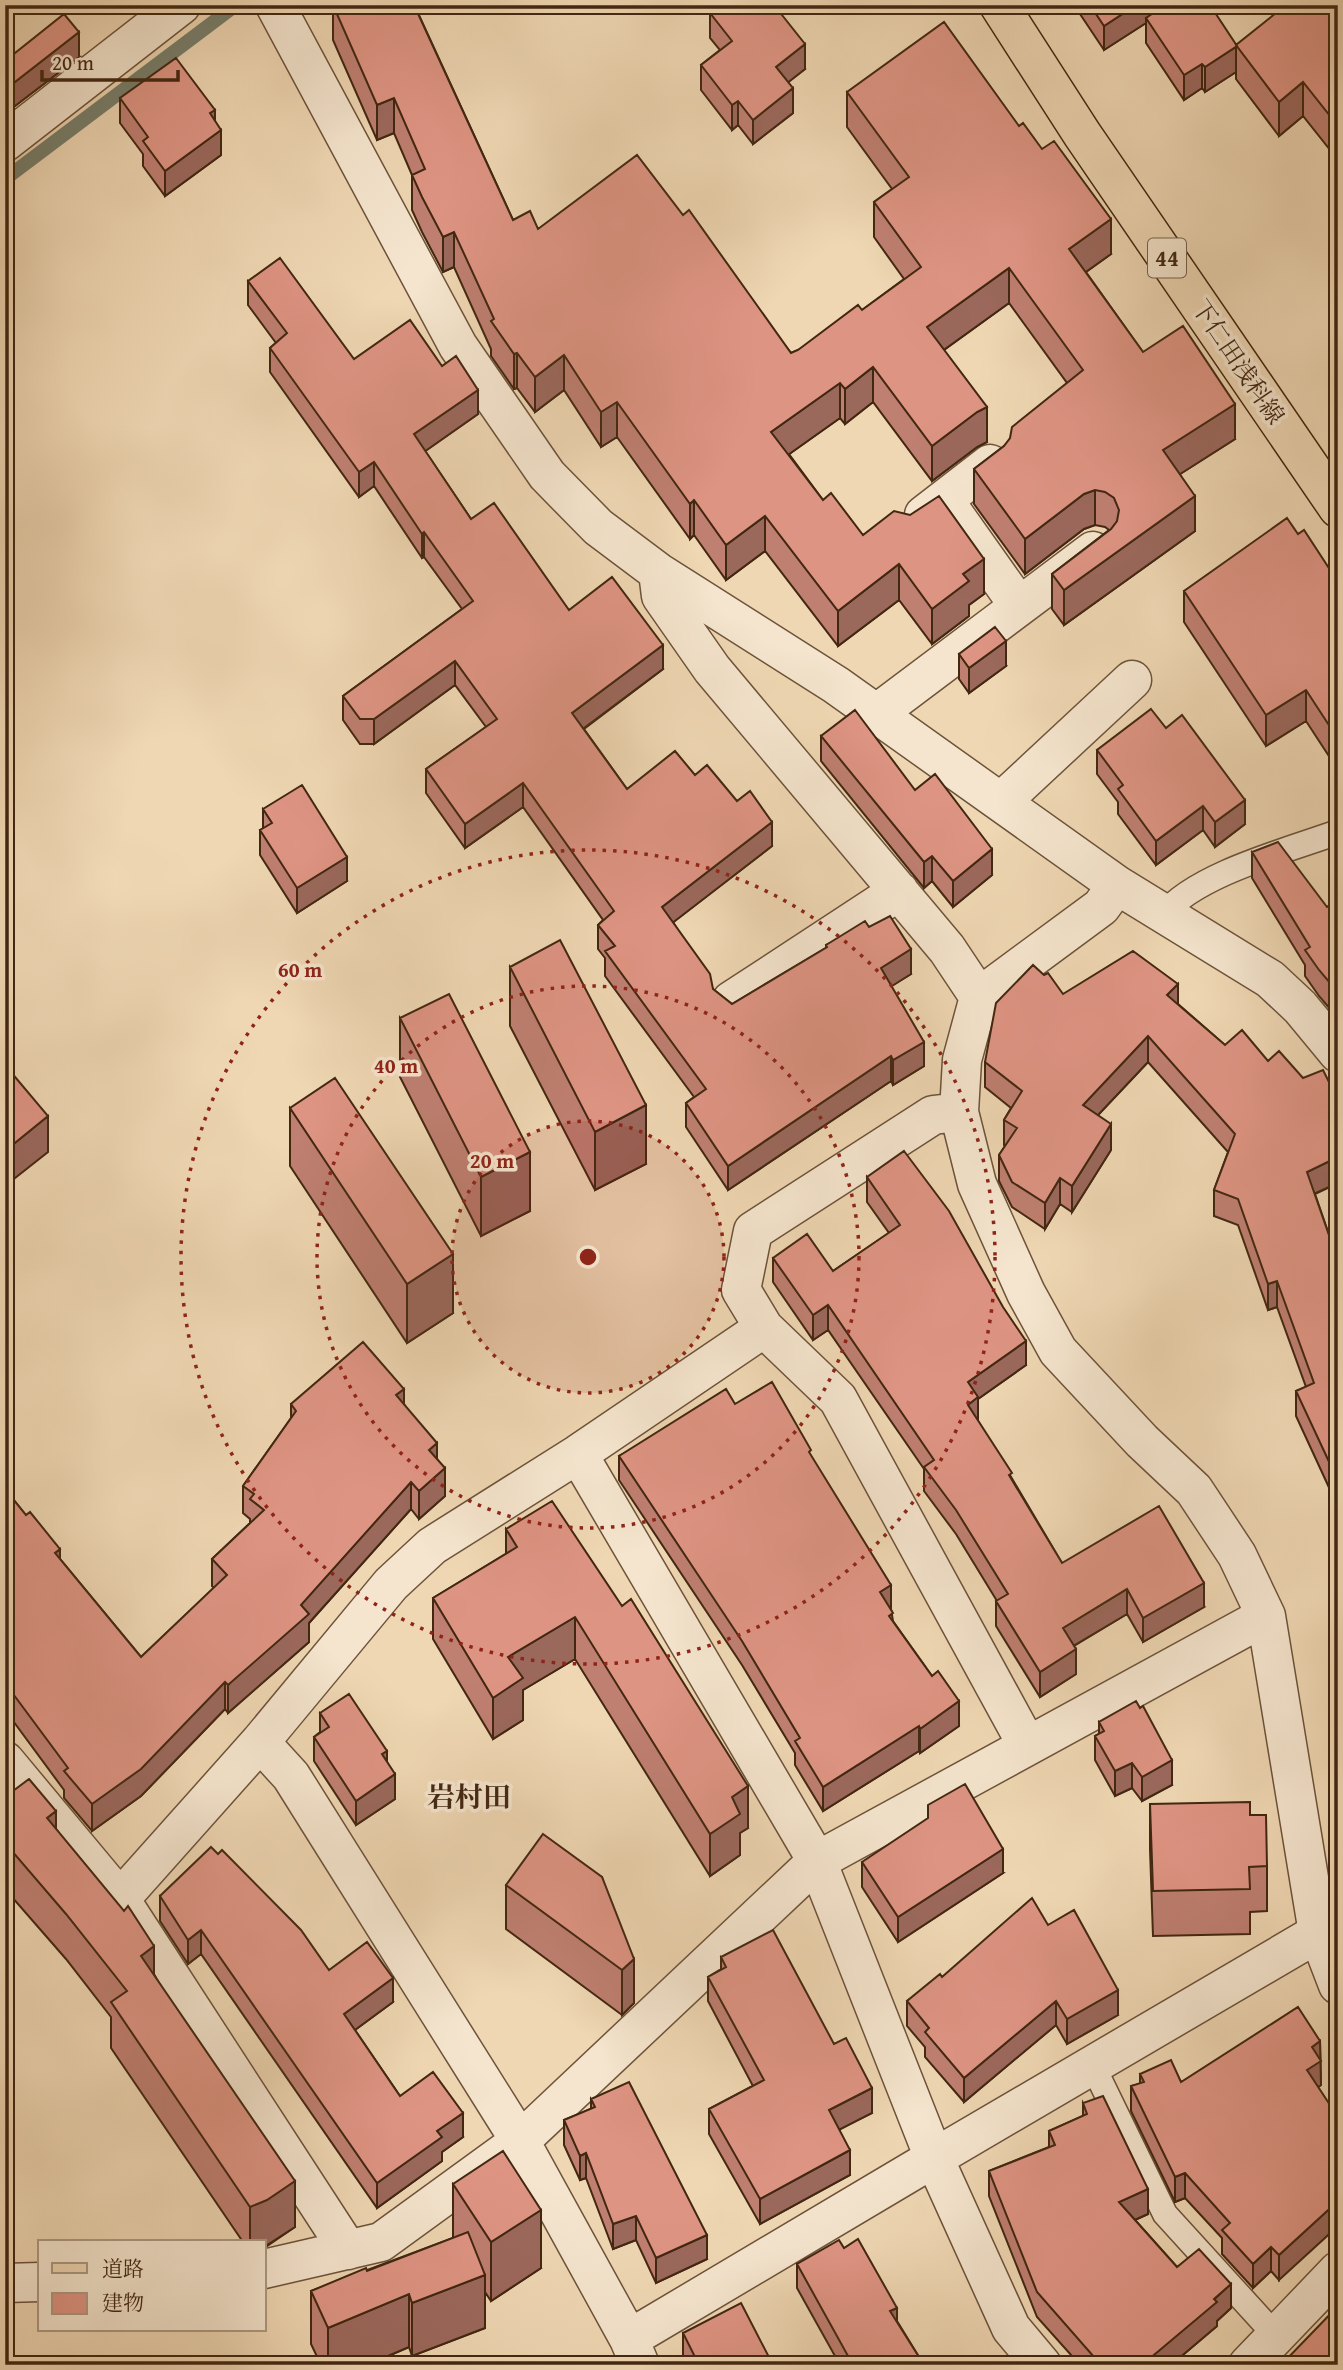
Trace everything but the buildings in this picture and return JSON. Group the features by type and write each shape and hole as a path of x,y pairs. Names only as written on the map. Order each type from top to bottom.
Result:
{"main road":[{"name":"下仁田浅科線","path":"999,5 1082,134 1338,508"}],"street":[{"path":"5,142 181,5"},
{"path":"275,5 458,346 548,475 598,527 657,572 876,714 1117,885 1270,979 1337,1048"},
{"path":"906,529 990,464"},
{"path":"944,500 1019,606"},
{"path":"876,714 1097,547"},
{"path":"657,572 661,596 712,669 947,949 979,998"},
{"path":"1001,802 1132,680"},
{"path":"1117,885 1101,907 979,998 962,1060 959,1112 977,1184 1026,1293 1058,1351 1126,1424 1194,1490 1237,1555 1266,1616 1318,1933 1338,1985"},
{"path":"732,1001 899,891"},
{"path":"959,1112 933,1115 753,1231 741,1290 764,1328 838,1399 1027,1745"},
{"path":"120,1899 260,1742 391,1584 432,1546 578,1454 764,1328"},
{"path":"578,1454 817,1861 934,2158 1012,2328 1042,2365"},
{"path":"266,2269 382,2242 520,2141 817,1861 1266,1616"},
{"path":"260,1742 290,1776 520,2141 635,2352 934,2158 1318,1933"},
{"path":"5,1761 120,1899 348,2250"},
{"path":"1248,2365 1338,2271"},
{"path":"5,2283 38,2282"}],"lane":[{"path":"1164,914 1173,903 1199,885 1338,832"},
{"path":"1093,2066 1165,2214 1277,2337"}],"waterway":[{"path":"5,179 236,5"}],"district":[{"name":"岩村田","path":"469,1797"}]}
